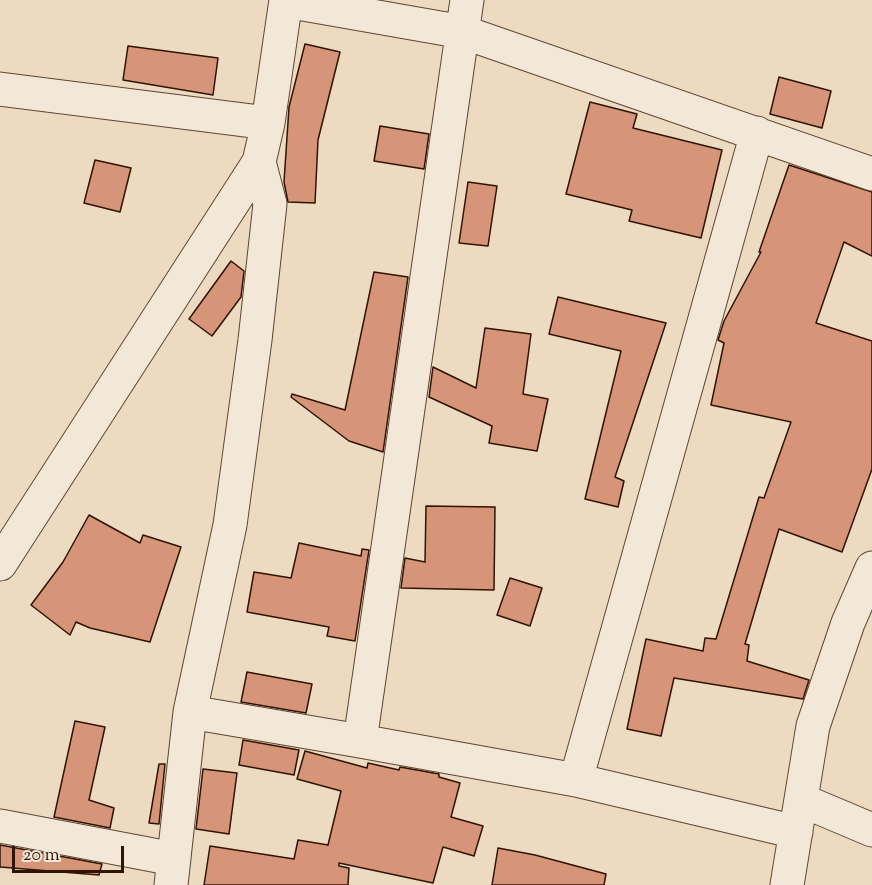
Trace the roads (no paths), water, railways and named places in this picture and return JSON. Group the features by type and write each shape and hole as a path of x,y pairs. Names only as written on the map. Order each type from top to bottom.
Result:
{"street":[{"path":"0,564 259,162 268,123 286,0 463,32 872,174"},
{"path":"360,741 466,0"},
{"path":"0,89 268,123"},
{"path":"576,780 757,133"},
{"path":"0,826 173,872 190,712 230,525 255,339 270,204 259,162"},
{"path":"787,885 813,726 848,623 872,568"},
{"path":"190,712 576,780 796,832"},
{"path":"801,800 872,831"}]}
